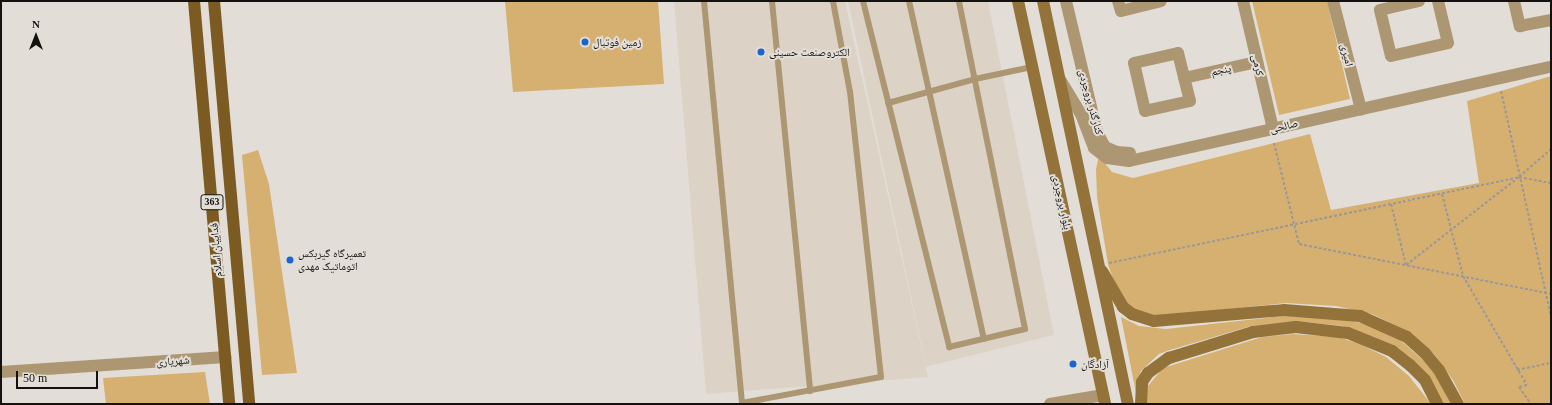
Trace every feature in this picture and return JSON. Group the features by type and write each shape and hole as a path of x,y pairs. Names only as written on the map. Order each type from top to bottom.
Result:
{"main road":[{"name":"فداییان اسلام","path":"194,1 229,404"},
{"name":"فداییان اسلام","path":"214,1 249,404"},
{"name":"بلوار بروجردی","path":"1018,1 1104,399"},
{"name":"بلوار بروجردی","path":"1043,1 1060,80 1105,268 1128,404"},
{"path":"1105,268 1123,307 1132,314 1154,321 1284,310 1360,316 1406,337 1425,353 1439,370 1458,404"},
{"path":"1141,404 1142,382 1148,373 1169,358 1253,332 1296,327 1348,333 1392,351 1410,365 1425,380 1437,404"}],"street":[{"name":"کنارگذر بروجردی","path":"1066,1 1096,132 1105,147 1117,152 1131,153 1159,146 1184,148"},
{"path":"1118,1 1121,11 1161,1"},
{"name":"کرمی","path":"1243,1 1273,129"},
{"name":"امیری","path":"1333,1 1361,109"},
{"path":"1413,2 1380,10 1391,56 1448,43 1438,1"},
{"path":"1514,1 1520,26 1551,20"},
{"path":"1178,53 1184,78 1190,101 1145,111 1134,63 1178,53"},
{"name":"پنجم","path":"1184,78 1257,62"},
{"name":"صالحی","path":"1060,80 1081,114 1094,148 1108,158 1129,161 1551,67"},
{"name":"شهریاری","path":"1,372 225,357"},
{"path":"1050,404 1104,399"}],"lane":[{"path":"704,1 742,403 881,377 850,92 833,1"},
{"path":"772,1 810,391"},
{"path":"863,1 949,347 1025,329 959,1"},
{"path":"909,1 984,339"},
{"path":"888,103 974,79 1032,67"}],"path":[{"path":"1501,91 1551,317"},
{"path":"1274,143 1299,244 1551,294"},
{"path":"1406,265 1520,177 1551,150"},
{"path":"1105,268 1294,224 1520,177 1551,183"},
{"path":"1442,194 1463,276 1527,385 1519,387 1531,404"},
{"path":"1391,204 1406,265"},
{"path":"1517,370 1551,363"}],"shaded area":[{"name":"زمین فوتبال","path":"505,1 658,1 664,84 513,92"},
{"path":"674,1 845,1 928,377 706,394"},
{"path":"848,1 988,1 1054,335 926,367"},
{"path":"1252,1 1327,1 1350,99 1279,115"},
{"path":"1551,76 1551,404 1465,404 1453,380 1434,354 1412,333 1372,314 1336,306 1286,303 1161,316 1147,315 1132,308 1116,289 1108,264 1097,197 1096,169 1099,156 1112,172 1133,178 1310,134 1331,210 1479,183 1467,101"},
{"path":"258,150 269,184 297,373 262,375 242,155"},
{"path":"1291,315 1341,318 1368,325 1399,339 1424,361 1436,376 1451,404 1443,404 1421,368 1393,345 1343,326 1304,322 1251,326 1159,354 1141,371 1136,393 1121,317 1139,326 1166,329"},
{"path":"1293,334 1338,337 1360,344 1386,357 1409,376 1431,404 1145,404 1148,386 1163,368 1262,337"},
{"path":"205,372 210,404 106,404 103,378"}],"place":[{"name":"زمین فوتبال","path":"585,42"},
{"name":"الکتروصنعت حسینی","path":"761,52"},
{"name":"تعمیرگاه گیربکس اتوماتیک مهدی","path":"290,260"},
{"name":"آزادگان","path":"1073,364"}]}
